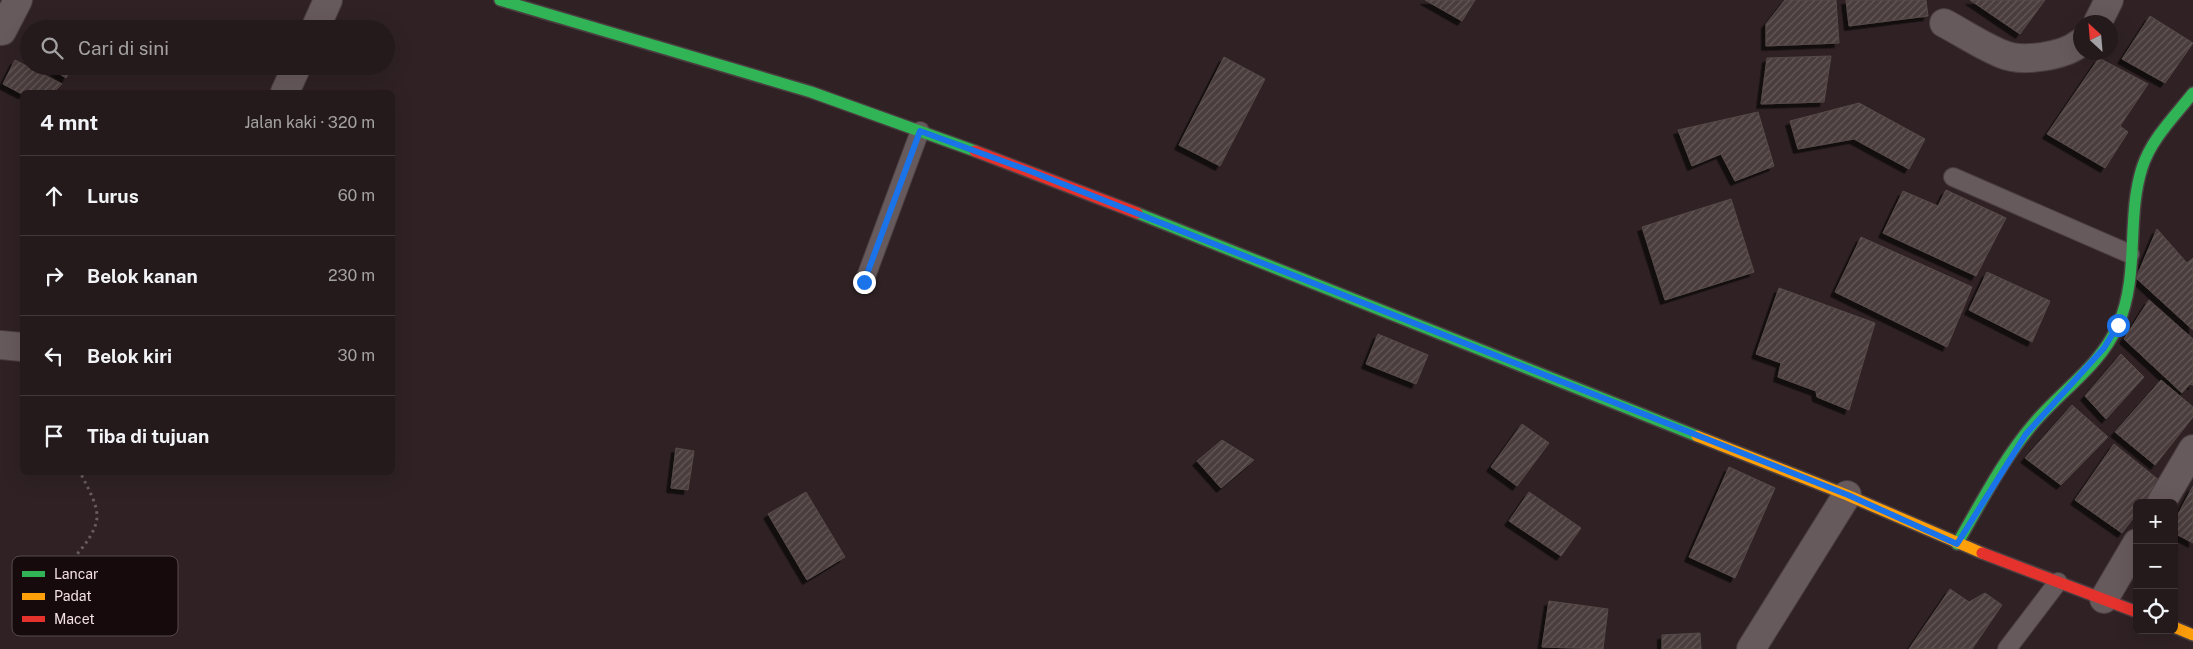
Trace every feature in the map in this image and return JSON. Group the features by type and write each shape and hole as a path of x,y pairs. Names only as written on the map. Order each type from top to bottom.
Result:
{"street":[{"path":"2,31 18,0"},
{"path":"319,20 328,0"},
{"path":"500,0 811,92 1030,171 1848,495 1957,544 2133,610"},
{"path":"2102,15 2109,0"},
{"path":"1944,23 2004,55 2041,57 2070,52 2073,49"},
{"path":"286,90 293,75"},
{"path":"1957,544 2026,434 2104,348 2118,325 2125,298 2137,187 2143,167 2151,150 2193,93"},
{"path":"0,345 20,347"},
{"path":"2163,499 2193,449"},
{"path":"1751,649 1848,495"},
{"path":"2104,599 2136,544"},
{"path":"2178,629 2193,635"}],"lane":[{"path":"864,282 920,131"},
{"path":"1953,177 2130,254"},
{"path":"2007,649 2058,582"}],"path":[{"path":"74,556 86,541 97,522 95,508 81,475"}],"building":[{"path":"1425,0 1475,0 1462,21"},
{"path":"1785,0 1836,0 1839,43 1766,46 1766,24"},
{"path":"1846,0 1926,0 1928,16 1849,26"},
{"path":"1970,0 2045,0 2020,34"},
{"path":"2150,16 2193,43 2165,83 2122,59"},
{"path":"1831,56 1824,102 1761,104 1767,58"},
{"path":"1224,57 1265,79 1220,166 1179,145"},
{"path":"15,60 20,63 20,75 44,75 62,84 56,90 20,90 20,93 3,84"},
{"path":"2098,60 2103,60 2148,84 2120,126 2128,132 2105,168 2047,134"},
{"path":"1859,103 1925,139 1909,169 1854,139 1798,149 1790,121"},
{"path":"1758,112 1774,166 1735,181 1721,154 1692,166 1678,130"},
{"path":"1946,190 2006,218 1976,276 1883,233 1903,191 1938,206"},
{"path":"1731,199 1754,272 1665,300 1642,227"},
{"path":"2157,229 2187,263 2193,258 2193,330 2136,278"},
{"path":"1861,237 1972,287 1947,347 1835,292"},
{"path":"1987,272 2050,301 2032,342 1969,310"},
{"path":"1779,288 1875,323 1849,410 1817,397 1816,391 1778,377 1781,363 1756,354"},
{"path":"2149,300 2193,339 2193,385 2190,384 2182,393 2124,339"},
{"path":"1378,334 1428,355 1416,384 1366,364"},
{"path":"2121,354 2144,377 2106,419 2085,396"},
{"path":"2161,380 2193,407 2193,417 2155,465 2115,432"},
{"path":"2072,405 2108,437 2061,485 2025,458"},
{"path":"1522,424 1549,443 1517,486 1491,467"},
{"path":"1222,440 1254,460 1221,488 1197,461"},
{"path":"2114,444 2160,481 2147,499 2133,499 2133,518 2122,533 2075,500"},
{"path":"676,448 694,451 688,490 671,488"},
{"path":"1729,467 1775,488 1735,578 1689,557"},
{"path":"2193,486 2193,543 2178,535 2178,514"},
{"path":"806,492 845,557 807,580 768,514"},
{"path":"1529,492 1581,528 1561,556 1509,521"},
{"path":"1950,589 1969,602 1985,593 2002,605 1972,649 1909,649"},
{"path":"1549,601 1608,609 1603,649 1542,647"},
{"path":"1700,633 1701,649 1662,649 1662,635"}],"traffic: fast":[{"path":"500,0 811,92 975,151"},
{"path":"1957,544 2012,451 2045,411 2102,353 2111,339 2125,306 2129,287 2137,187 2142,168 2157,138 2193,93"},
{"path":"1137,213 1697,436"}],"traffic: slow":[{"path":"1697,436 1847,495 1982,553"},
{"path":"2178,629 2193,635"}],"traffic: jam":[{"path":"975,151 1137,213"},
{"path":"1982,553 2133,610"}],"route":[{"path":"864,282 920,131 1030,171 1848,495 1957,544 2007,461 2026,434 2104,348 2118,325"}]}
